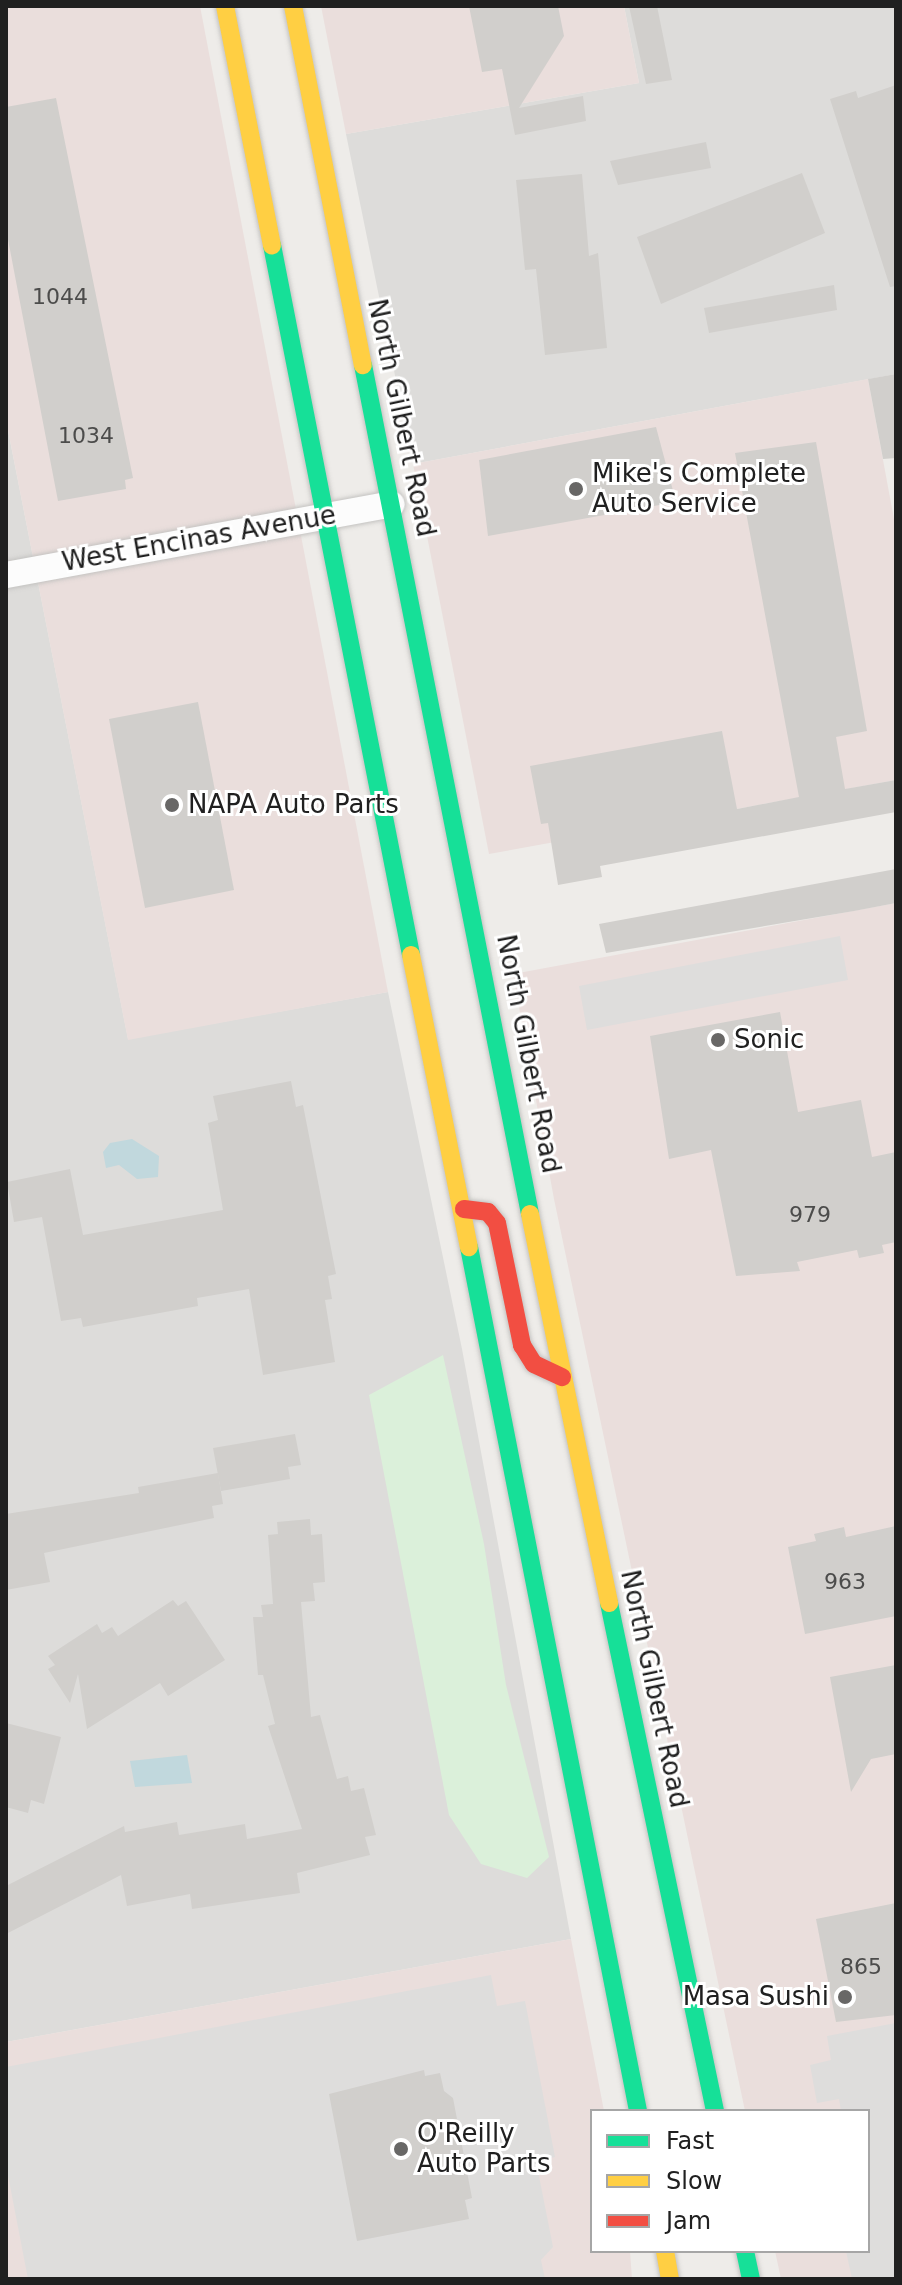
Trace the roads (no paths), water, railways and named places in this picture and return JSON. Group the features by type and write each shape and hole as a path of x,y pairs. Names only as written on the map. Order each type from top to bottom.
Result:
{"main road":[{"path":"225,6 464,1209 638,2109"},
{"name":"North Gilbert Road","path":"293,6 310,132 392,504 562,1377 715,2109"},
{"path":"253,144 278,139"},
{"path":"464,1209 488,1212 497,1223 522,1345 534,1364 562,1377"},
{"path":"665,2253 670,2279"},
{"path":"745,2253 751,2279"}],"street":[{"name":"West Encinas Avenue","path":"6,575 392,504"}],"water":[{"path":"132,1139 159,1156 158,1177 137,1179 119,1165 106,1168 103,1152 110,1143"},
{"path":"187,1755 192,1783 135,1787 130,1761"}],"place":[{"name":"Mike's Complete Auto Service","path":"576,489"},
{"name":"NAPA Auto Parts","path":"172,805"},
{"name":"Sonic","path":"718,1040"},
{"name":"Masa Sushi","path":"845,1997"},
{"name":"O'Reilly Auto Parts","path":"401,2149"}]}
